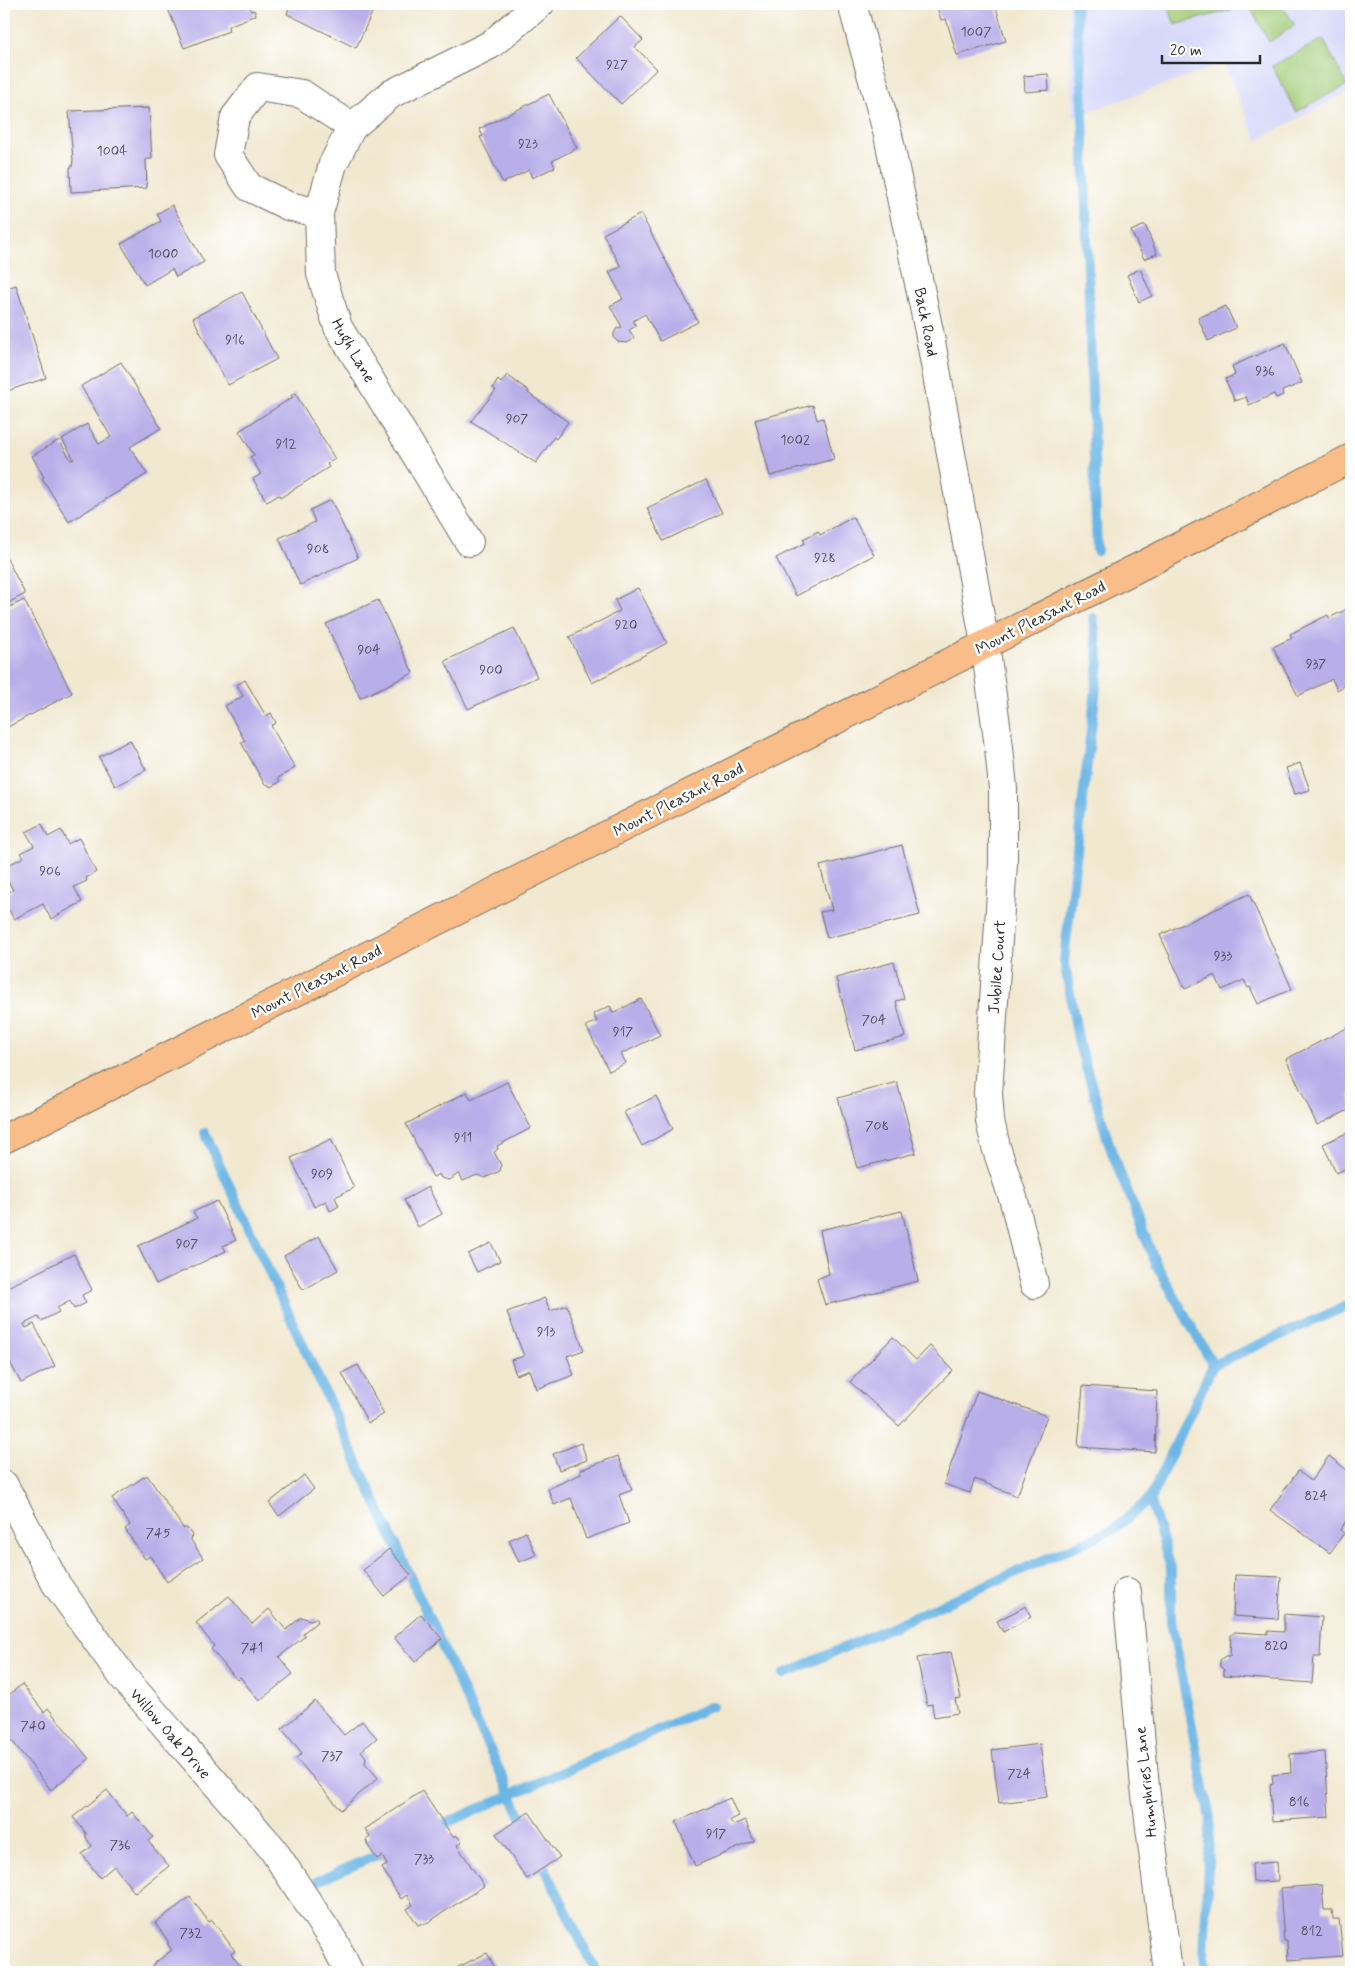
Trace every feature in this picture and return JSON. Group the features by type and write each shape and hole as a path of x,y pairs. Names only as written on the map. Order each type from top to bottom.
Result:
{"highway":[{"name":"Mount Pleasant Road","path":"4,1139 1351,458"}],"street":[{"name":"Hugh Lane","path":"469,542 338,327 321,274 319,213 333,164 352,126 391,94 490,45 540,4"},
{"name":"Back Road","path":"852,4 888,135 930,336 985,644"},
{"path":"319,213 288,206 248,187 228,155 234,117 258,87 302,94 352,126"},
{"name":"Jubilee Court","path":"985,644 1003,789 1003,863 988,1094 990,1121 1014,1201 1034,1284"},
{"name":"Willow Oak Drive","path":"4,1485 56,1584 123,1677 272,1848 334,1942 349,1972"},
{"name":"Humphries Lane","path":"1127,1592 1143,1768 1168,1972"}],"shaded area":[{"path":"1068,4 1351,4 1351,90 1257,141 1224,64 1073,117"}],"green space":[{"path":"1167,4 1281,4 1295,25 1269,42 1249,5 1175,25"},
{"path":"1323,39 1347,85 1296,112 1272,66"}],"building":[{"path":"166,4 248,4 251,11 254,10 256,15 228,26 229,31 184,48"},
{"path":"290,4 376,4 356,48 287,14"},
{"path":"936,4 995,4 1006,41 957,55 946,19 941,20"},
{"path":"620,16 643,40 635,47 657,69 621,104 576,58"},
{"path":"1048,74 1049,90 1025,92 1024,76"},
{"path":"549,94 577,148 552,161 555,167 532,178 529,170 503,183 480,137 483,136 479,129"},
{"path":"149,108 152,159 146,159 147,188 71,192 70,167 72,167 73,160 69,111"},
{"path":"172,205 204,262 176,277 172,269 145,285 121,244 161,221 157,214"},
{"path":"641,214 698,322 660,341 645,314 633,321 636,326 629,330 634,337 631,341 627,343 618,342 614,338 614,333 617,328 622,327 610,306 623,299 609,272 621,267 603,234"},
{"path":"1145,225 1157,254 1144,259 1131,231"},
{"path":"1140,269 1152,296 1139,302 1127,275"},
{"path":"16,285 46,378 4,392 4,289"},
{"path":"242,292 277,359 228,385 193,318"},
{"path":"1226,306 1236,328 1208,341 1198,318"},
{"path":"1285,343 1302,383 1282,391 1283,395 1276,398 1274,394 1249,405 1246,397 1235,401 1225,379 1235,375 1232,366"},
{"path":"121,362 161,428 130,447 147,474 69,522 42,478 44,477 32,456 59,440 71,460 74,459 62,439 87,424 99,444 111,437 81,386"},
{"path":"507,375 568,422 556,439 554,437 536,463 471,421 496,390 493,388 498,380 501,383"},
{"path":"295,393 335,459 327,464 329,467 280,498 279,495 267,502 253,479 261,474 250,457 254,455 239,431 293,397 291,395"},
{"path":"813,405 817,420 823,418 834,459 770,476 755,420"},
{"path":"706,480 722,513 663,541 647,508"},
{"path":"331,500 358,558 300,585 279,538 315,522 310,510"},
{"path":"853,517 874,555 796,596 776,558 805,543 803,539 818,531 820,535"},
{"path":"4,553 25,594 4,605"},
{"path":"638,588 667,643 592,683 569,637 620,611 615,600"},
{"path":"24,600 72,693 4,729 4,610"},
{"path":"378,600 413,673 360,698 326,624"},
{"path":"1351,607 1351,682 1337,690 1332,679 1298,696 1273,647 1292,638 1290,634 1328,615 1329,618"},
{"path":"514,628 537,677 468,709 445,661"},
{"path":"245,680 266,716 271,713 276,723 271,726 295,768 278,778 280,782 270,787 268,784 265,785 241,742 245,741 225,706 243,696 237,685"},
{"path":"130,740 146,770 115,786 99,757"},
{"path":"1300,763 1310,790 1295,794 1286,768"},
{"path":"42,824 48,837 61,830 68,844 79,838 96,872 86,878 87,881 74,887 82,902 51,919 43,904 14,919 4,901 4,895 13,890 4,874 4,867 24,857 21,853 34,846 26,832"},
{"path":"902,845 920,915 827,938 820,912 832,910 820,866"},
{"path":"1249,894 1292,989 1258,1004 1250,987 1248,988 1244,980 1222,990 1215,975 1185,989 1160,935"},
{"path":"894,962 904,999 896,1001 905,1037 855,1050 836,978"},
{"path":"641,999 660,1035 621,1054 626,1063 609,1071 586,1026 597,1021 593,1014 610,1006 613,1013"},
{"path":"1351,1026 1351,1109 1317,1125 1286,1059"},
{"path":"507,1082 531,1128 497,1146 498,1149 494,1152 501,1165 500,1171 485,1178 477,1175 463,1181 459,1173 450,1180 441,1178 439,1174 433,1177 406,1124 467,1092 471,1100"},
{"path":"897,1082 916,1153 857,1168 838,1098"},
{"path":"656,1096 673,1129 642,1146 624,1112"},
{"path":"1351,1131 1351,1166 1336,1173 1323,1144"},
{"path":"331,1139 354,1188 335,1197 339,1206 330,1211 326,1201 314,1207 291,1158"},
{"path":"428,1187 442,1214 418,1227 404,1200"},
{"path":"217,1201 236,1240 223,1246 226,1251 156,1284 138,1246 197,1218 193,1212"},
{"path":"902,1211 918,1281 825,1305 817,1279 829,1274 820,1230"},
{"path":"319,1236 338,1270 303,1290 284,1256"},
{"path":"491,1243 500,1261 477,1272 468,1254"},
{"path":"74,1254 92,1290 82,1295 86,1303 74,1309 70,1301 57,1308 59,1312 41,1321 38,1317 24,1324 26,1328 34,1324 55,1366 21,1383 6,1355 4,1356 4,1289"},
{"path":"545,1298 550,1311 567,1305 584,1350 567,1356 574,1375 536,1389 529,1370 516,1375 511,1360 524,1356 507,1312"},
{"path":"893,1337 916,1360 930,1346 953,1370 899,1426 850,1382"},
{"path":"358,1365 384,1414 368,1423 342,1373"},
{"path":"1083,1386 1157,1391 1155,1452 1078,1447"},
{"path":"977,1391 1047,1416 1017,1496 975,1479 970,1493 944,1484"},
{"path":"581,1443 587,1460 559,1470 553,1454"},
{"path":"618,1456 632,1490 619,1495 629,1523 586,1539 571,1498 554,1505 548,1489 581,1474 580,1470"},
{"path":"1329,1456 1351,1473 1351,1514 1340,1530 1344,1533 1330,1553 1270,1510 1298,1471 1311,1481"},
{"path":"147,1475 183,1528 187,1528 192,1535 191,1540 203,1558 167,1582 150,1556 145,1559 125,1529 130,1525 112,1498"},
{"path":"304,1475 314,1489 279,1516 269,1503"},
{"path":"526,1532 536,1555 519,1562 509,1540"},
{"path":"389,1549 411,1575 384,1596 363,1570"},
{"path":"1235,1575 1281,1577 1278,1619 1233,1616"},
{"path":"229,1596 252,1624 269,1609 286,1630 301,1617 310,1620 316,1618 318,1621 303,1633 305,1636 279,1657 293,1674 259,1701 240,1677 237,1680 211,1649 214,1646 196,1623"},
{"path":"1026,1606 1031,1617 1003,1632 997,1621"},
{"path":"421,1614 442,1639 415,1662 394,1637"},
{"path":"1284,1614 1322,1617 1320,1657 1314,1657 1312,1683 1224,1676 1220,1660 1225,1656 1230,1656 1231,1635 1235,1632 1268,1634 1268,1631 1284,1632"},
{"path":"951,1652 961,1698 955,1699 958,1713 934,1717 932,1704 927,1705 917,1658"},
{"path":"22,1684 44,1712 48,1708 89,1759 51,1790 12,1741 4,1738 4,1699"},
{"path":"315,1701 344,1735 362,1721 377,1738 361,1751 366,1757 365,1763 378,1778 341,1810 296,1758 302,1753 282,1729"},
{"path":"1040,1744 1047,1797 999,1803 992,1750"},
{"path":"1325,1752 1329,1817 1272,1821 1270,1785 1273,1784 1272,1775 1291,1773 1290,1754"},
{"path":"107,1790 127,1816 132,1812 153,1837 148,1841 169,1866 135,1893 114,1866 100,1878 82,1854 92,1846 86,1838 86,1833 73,1817"},
{"path":"422,1791 453,1837 456,1835 462,1842 457,1845 484,1886 424,1925 422,1923 418,1925 407,1909 413,1905 407,1895 401,1899 382,1868 387,1865 382,1856 377,1859 368,1846 366,1840 370,1837 365,1829"},
{"path":"730,1798 738,1816 730,1820 733,1825 745,1820 754,1841 695,1866 676,1822"},
{"path":"529,1812 560,1857 527,1879 496,1834"},
{"path":"1277,1862 1278,1881 1253,1882 1252,1864"},
{"path":"1322,1885 1324,1910 1332,1910 1333,1919 1339,1919 1343,1956 1288,1960 1287,1941 1284,1941 1280,1888"},
{"path":"4,1893 9,1900 4,1904"},
{"path":"190,1897 209,1922 212,1920 235,1951 231,1954 245,1972 191,1972 188,1968 182,1972 158,1972 152,1965 172,1950 155,1923"},
{"path":"487,1953 497,1972 448,1972"}],"waterway":[{"path":"1075,4 1082,84 1097,551"},
{"path":"1093,618 1099,662 1064,960 1079,1044 1111,1150 1156,1264 1213,1365"},
{"path":"205,1133 527,1830"},
{"path":"784,1674 1114,1529 1150,1499 1213,1365 1351,1304"},
{"path":"1150,1499 1171,1568 1171,1621 1210,1818 1204,1956 1206,1972"},
{"path":"433,1829 712,1706"},
{"path":"318,1881 386,1851"},
{"path":"539,1856 596,1972"}]}
